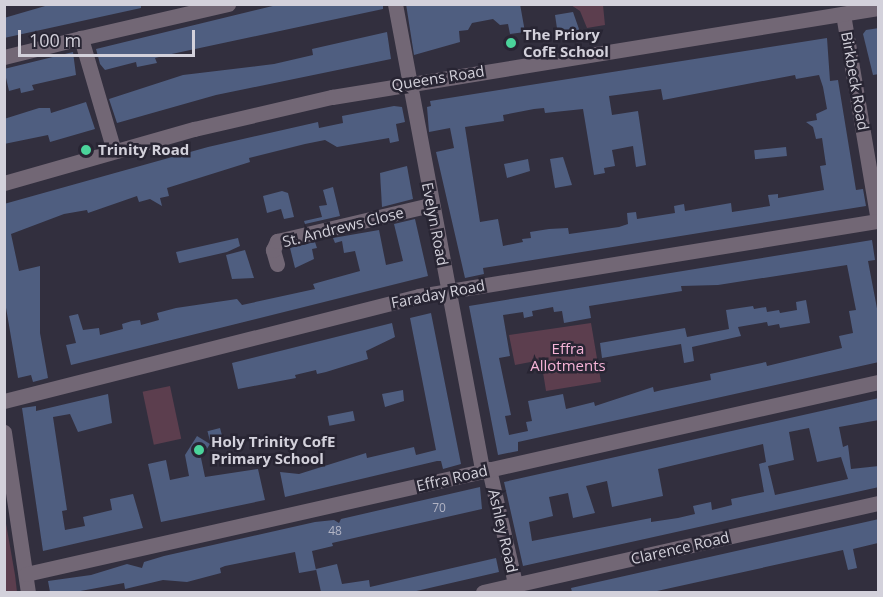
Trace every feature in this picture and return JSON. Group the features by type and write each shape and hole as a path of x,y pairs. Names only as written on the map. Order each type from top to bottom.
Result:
{"street":[{"path":"4,57 228,4"},
{"name":"Evelyn Road","path":"395,4 407,84 486,470"},
{"name":"Queens Road","path":"4,183 114,151 280,108 407,84 879,8"},
{"name":"Birkbeck Road","path":"843,14 879,220"},
{"path":"81,38 114,151"},
{"name":"St. Andrews Close","path":"277,264 273,250 277,241 431,205"},
{"name":"Faraday Road","path":"4,401 448,291 879,220"},
{"name":"Effra Road","path":"26,574 879,382"},
{"path":"4,432 28,592"},
{"name":"Ashley Road","path":"486,470 516,589"},
{"name":"Clarence Road","path":"483,592 516,589 879,503"}],"green space":[{"path":"571,5 603,5 605,25 587,28 580,11"},
{"name":"Effra Allotments","path":"591,323 601,382 546,391 541,360 515,365 509,335"},
{"path":"170,386 181,439 154,445 143,392"},
{"path":"4,512 15,575 17,592 5,592"}],"building":[{"path":"52,4 141,4 141,8 4,38 4,18"},
{"path":"281,4 383,4 383,9 167,55 155,58 157,63 137,67 136,62 105,70 100,64 96,49"},
{"path":"406,4 520,4 525,32 510,34 508,24 500,25 493,19 472,23 468,30 459,31 460,42 414,55"},
{"path":"573,12 580,32 558,35 555,15"},
{"path":"879,28 879,74 873,75 863,34 866,30"},
{"path":"387,32 391,59 216,95 117,123 109,99 183,75 274,64 313,55 312,49"},
{"path":"827,38 830,81 838,80 856,190 863,189 866,206 483,268 484,274 465,278 436,152 454,148 450,128 429,132 427,107 431,106 430,101","holes":["795,75 796,79 819,75 823,87 827,109 816,114 817,120 806,122 813,127 816,139 822,138 826,165 820,166 824,190 778,198 778,194 768,195 770,206 732,212 731,203 685,211 684,204 674,206 675,213 637,219 636,212 627,213 628,224 619,227 569,234 568,228 530,232 531,238 503,246 498,219 480,222 465,127 504,121 503,115 534,109 544,108 545,113 583,109 594,175 605,173 604,168 615,166 612,150 633,146 636,167 646,165 638,111 612,115 609,96 661,89 663,100"]},
{"path":"73,52 76,75 32,85 34,90 21,93 20,88 9,91 4,69"},
{"path":"86,102 95,129 50,142 48,135 4,144 4,119 39,108 50,108 51,113"},
{"path":"394,106 402,107 405,122 396,124 399,141 390,143 389,138 337,147 325,140 305,144 249,158 250,162 167,188 169,196 160,198 162,206 150,199 139,202 137,196 88,213 87,210 64,214 11,234 19,271 40,266 40,333 48,378 33,382 31,375 18,378 4,296 4,204 208,147 318,122 319,128 343,123 342,116"},
{"path":"786,147 787,156 755,159 754,150"},
{"path":"563,157 572,185 555,188 550,159"},
{"path":"528,159 530,171 507,178 504,164"},
{"path":"407,166 413,199 382,207 380,173"},
{"path":"333,187 340,216 305,224 304,221 322,217 319,206 327,205 323,190"},
{"path":"282,191 288,193 294,217 284,219 281,209 267,213 263,196"},
{"path":"415,219 428,276 71,365 66,345 76,343 69,316 78,314 83,330 99,328 100,335 123,329 122,324 132,321 140,320 141,325 159,320 157,313 176,308 237,299 242,305 315,289 313,284 360,271 355,251 344,253 342,241 335,243 333,238 379,230 386,265 403,261 394,224"},
{"path":"238,238 240,246 227,252 179,263 176,252"},
{"path":"872,240 875,260 868,261 879,319 879,362 518,442 518,451 498,455 469,306","holes":["847,265 856,310 849,311 853,333 839,336 842,348 767,366 766,362 710,374 711,380 654,392 653,387 595,406 594,402 566,409 563,394 528,401 532,421 526,422 528,431 509,435 505,416 511,415 499,358 510,356 503,315 523,312 524,318 533,316 532,311 553,307 554,312 562,311 564,323 591,318 589,306 682,291 681,286 718,285"]},
{"path":"315,242 317,248 312,249 314,259 295,268 290,248"},
{"path":"245,250 254,278 232,279 226,255"},
{"path":"806,300 810,323 780,328 779,324 768,326 767,322 738,327 741,336 692,347 694,361 684,363 681,344 602,358 600,343 685,328 687,337 729,329 726,310 753,306 754,309 766,307 767,312 779,310 780,313 797,310 796,302"},
{"path":"431,313 461,464 443,469 441,461 437,461 285,497 280,472 299,474 366,453 367,458 414,447 416,455 436,450 410,318"},
{"path":"392,323 395,337 366,351 368,359 326,372 317,374 316,370 295,375 296,378 238,389 232,363"},
{"path":"403,390 404,401 385,407 382,394"},
{"path":"108,394 112,423 78,432 70,414 53,417 67,510 62,511 65,530 85,526 83,517 112,510 110,499 133,494 143,528 43,551 22,408 36,406 36,411"},
{"path":"879,398 879,420 839,427 843,447 848,445 851,469 879,466 879,487 523,566 504,482","holes":["809,428 817,462 841,457 848,479 775,495 768,466 794,460 789,432","763,444 766,462 759,464 764,492 731,499 732,505 712,510 711,502 693,506 695,514 678,518 651,522 651,518 532,541 529,522 553,516 549,497 568,493 573,518 595,513 586,486 607,481 612,507 663,496 658,469"]},
{"path":"353,411 355,421 329,426 327,416"},
{"path":"220,428 224,443 212,447 207,431"},
{"path":"197,436 210,444 201,458 205,477 258,469 265,500 161,522 148,464 166,460 170,480 189,476 185,455"},
{"path":"480,487 482,509 332,543 333,546 312,551 316,570 299,573 295,552 225,566 220,568 221,573 187,582 163,580 125,589 124,583 75,592 50,592 48,581 91,575 127,564 142,568 144,562 164,556 315,522 334,520 339,523 341,519"},
{"path":"879,519 878,543 853,549 857,568 848,570 843,550 657,591 572,592 571,588"},
{"path":"496,558 499,572 412,592 321,592 316,569 337,564 342,584 369,580 370,587"}],"place":[{"name":"The Priory CofE School","path":"511,43"},
{"name":"Trinity Road","path":"86,150"},
{"name":"Holy Trinity CofE Primary School","path":"199,450"}]}
